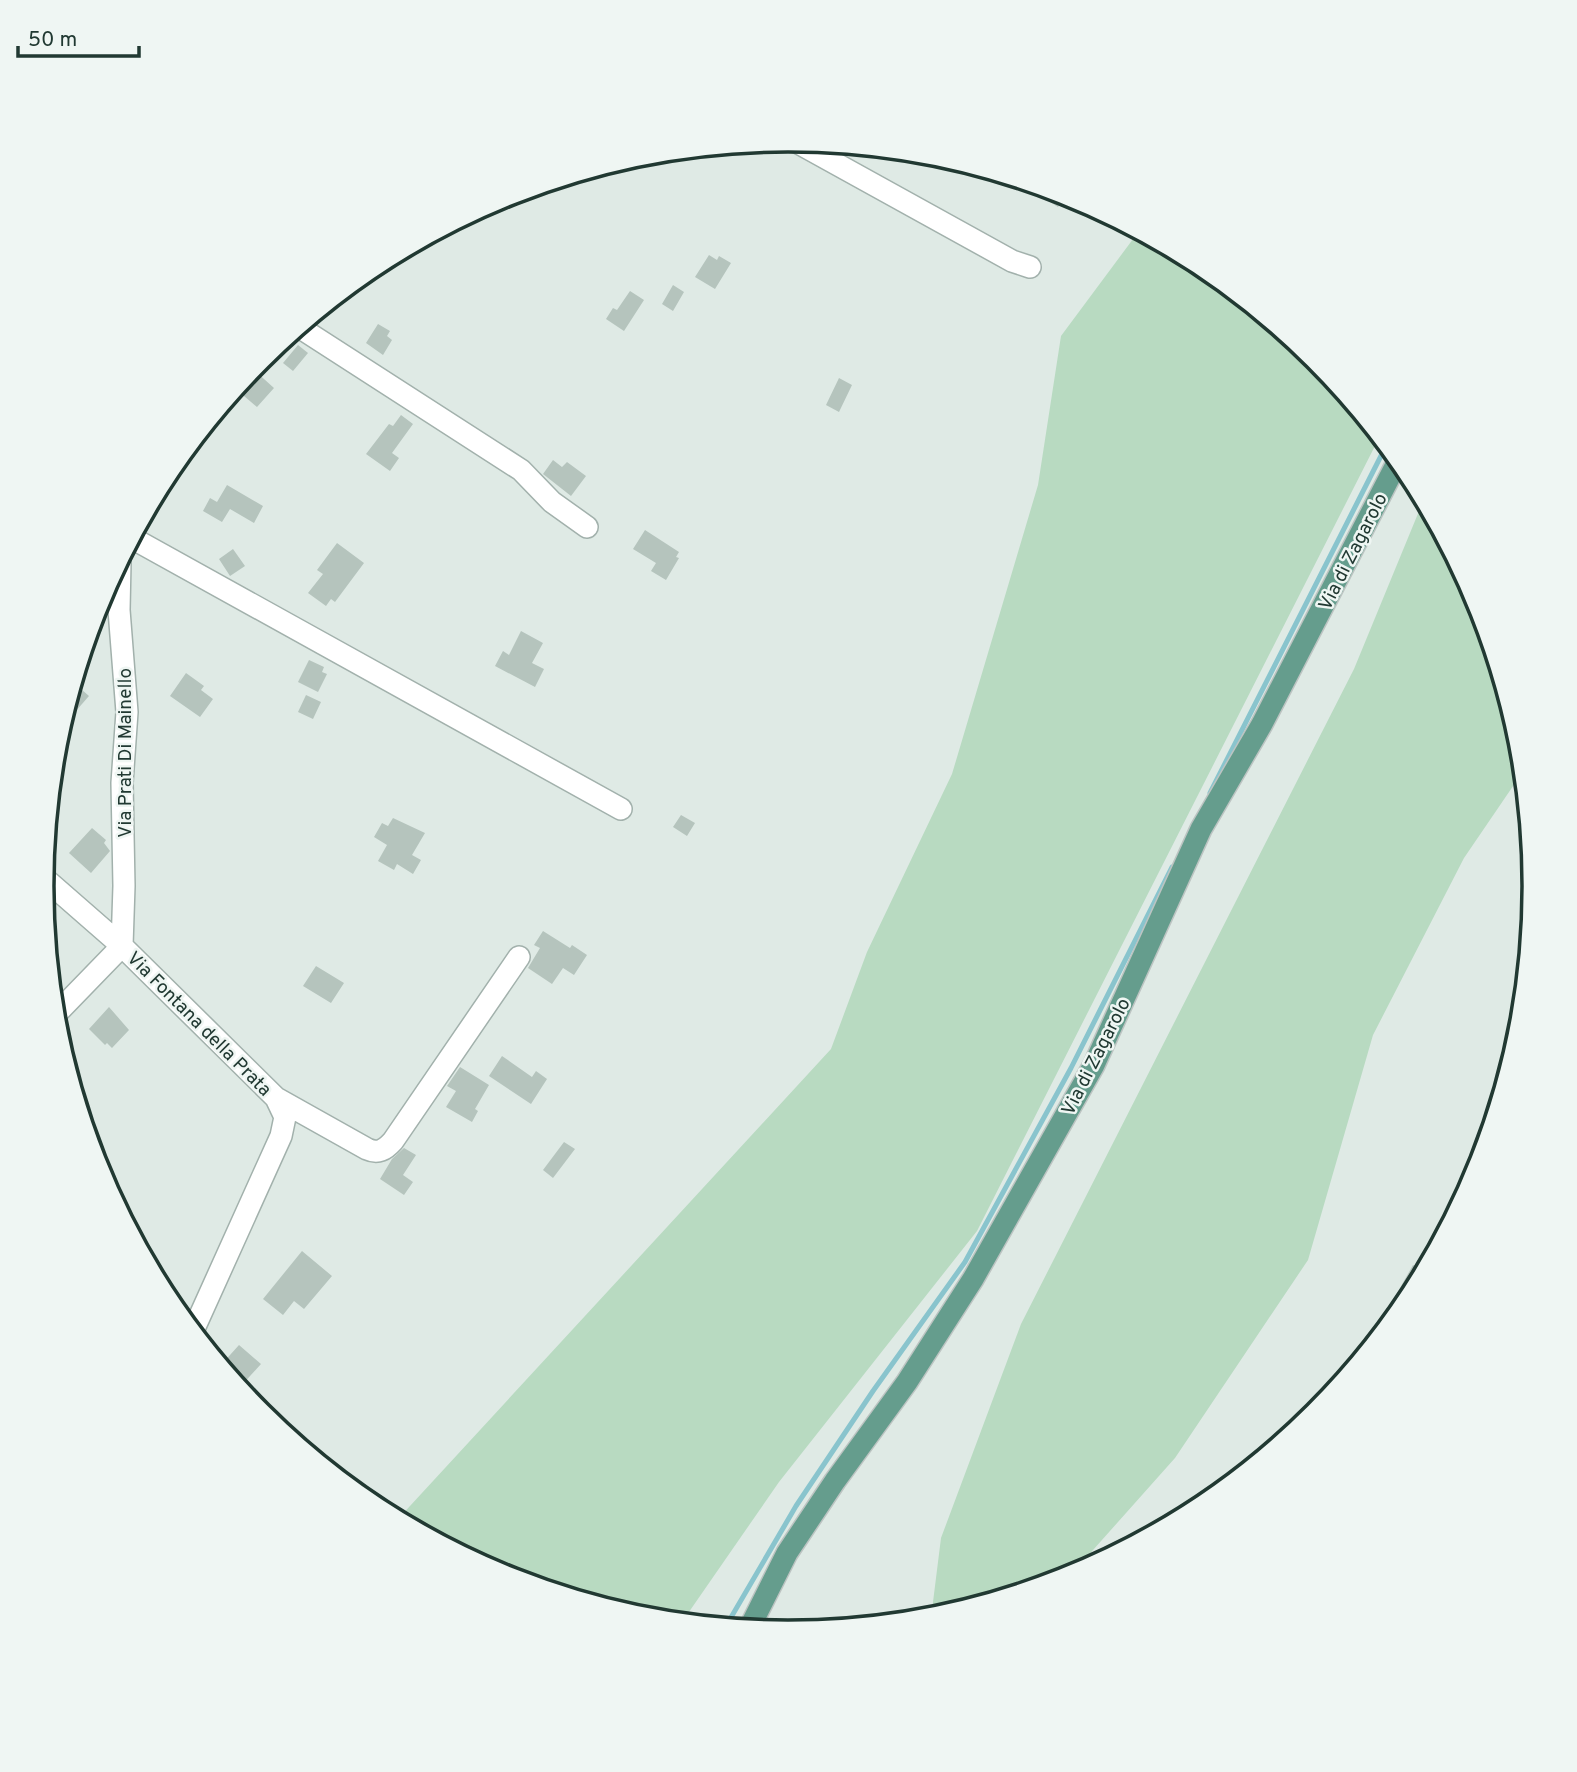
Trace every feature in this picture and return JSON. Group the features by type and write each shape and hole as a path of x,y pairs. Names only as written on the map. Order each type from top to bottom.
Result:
{"main road":[{"name":"Via di Zagarolo","path":"755,1619 787,1553 907,1382 973,1279 1094,1065 1201,829 1262,724 1393,470"}],"street":[{"path":"816,153 1012,261 1030,267"},
{"path":"307,332 521,470 552,502 587,527"},
{"path":"140,543 621,810"},
{"name":"Via Prati Di Mainello","path":"120,584 127,712 122,783 122,946"},
{"path":"54,887 122,946 64,1005"},
{"name":"Via Fontana della Prata","path":"122,946 276,1098 285,1117 281,1136 197,1321"},
{"path":"276,1098 367,1149 376,1152 385,1149 519,957"}],"green space":[{"path":"1134,238 1196,275 1273,334 1341,402 1375,445 977,1231 779,1482 688,1613 598,1595 552,1581 464,1545 405,1512 831,1049 867,952 952,774 1038,485 1061,336"},
{"path":"1419,511 1447,561 1484,650 1509,743 1515,783 1464,858 1373,1035 1308,1260 1175,1458 1088,1556 1025,1581 933,1606 941,1538 1021,1324 1354,669"}],"building":[{"path":"709,255 717,260 719,256 731,263 715,289 695,277"},
{"path":"673,285 684,292 673,311 662,304"},
{"path":"630,291 644,300 624,331 606,319 613,308 617,310"},
{"path":"378,324 390,331 387,336 392,340 383,355 366,343"},
{"path":"298,345 308,353 293,371 283,363"},
{"path":"261,376 274,388 257,407 243,395"},
{"path":"839,378 852,385 839,412 826,405"},
{"path":"401,415 413,424 392,453 399,458 390,471 366,454 389,424 393,426"},
{"path":"553,460 562,467 567,462 586,476 571,496 543,474"},
{"path":"227,485 263,506 254,523 230,509 222,522 203,511 210,498 217,502"},
{"path":"645,530 679,552 676,557 679,558 666,580 651,571 656,563 633,549"},
{"path":"337,543 364,563 335,602 331,599 326,606 308,593 323,574 317,570"},
{"path":"233,549 245,566 230,576 219,559"},
{"path":"521,631 543,643 532,663 544,669 535,687 495,666 503,651 509,655"},
{"path":"309,660 324,667 322,672 327,674 318,692 298,682"},
{"path":"186,673 204,686 201,690 213,699 200,717 170,696"},
{"path":"81,689 89,696 75,712"},
{"path":"306,695 321,702 313,719 298,712"},
{"path":"681,815 695,823 687,836 673,827"},
{"path":"393,818 425,833 412,855 421,860 413,874 397,864 394,870 378,861 387,845 374,837 382,823 388,826"},
{"path":"92,828 106,840 104,843 110,851 91,873 69,853"},
{"path":"543,931 587,955 574,975 563,968 552,984 528,968 540,948 534,945"},
{"path":"316,966 344,983 331,1003 303,986"},
{"path":"109,1007 129,1030 112,1048 107,1043 105,1045 89,1029"},
{"path":"502,1056 532,1077 536,1071 547,1079 531,1104 489,1076"},
{"path":"460,1067 489,1085 475,1109 478,1111 472,1122 446,1107 456,1091 447,1086"},
{"path":"564,1142 575,1149 553,1178 543,1170"},
{"path":"404,1148 416,1155 403,1175 413,1182 404,1195 380,1179 392,1159"},
{"path":"302,1251 332,1276 304,1309 294,1301 283,1315 263,1299"},
{"path":"1413,1265 1416,1266 1399,1294 1392,1302"},
{"path":"239,1345 261,1364 246,1380 227,1359"}],"waterway":[{"path":"1210,793 1382,454"},
{"path":"731,1618 796,1506 873,1391 965,1262 1071,1068 1172,867"}]}
